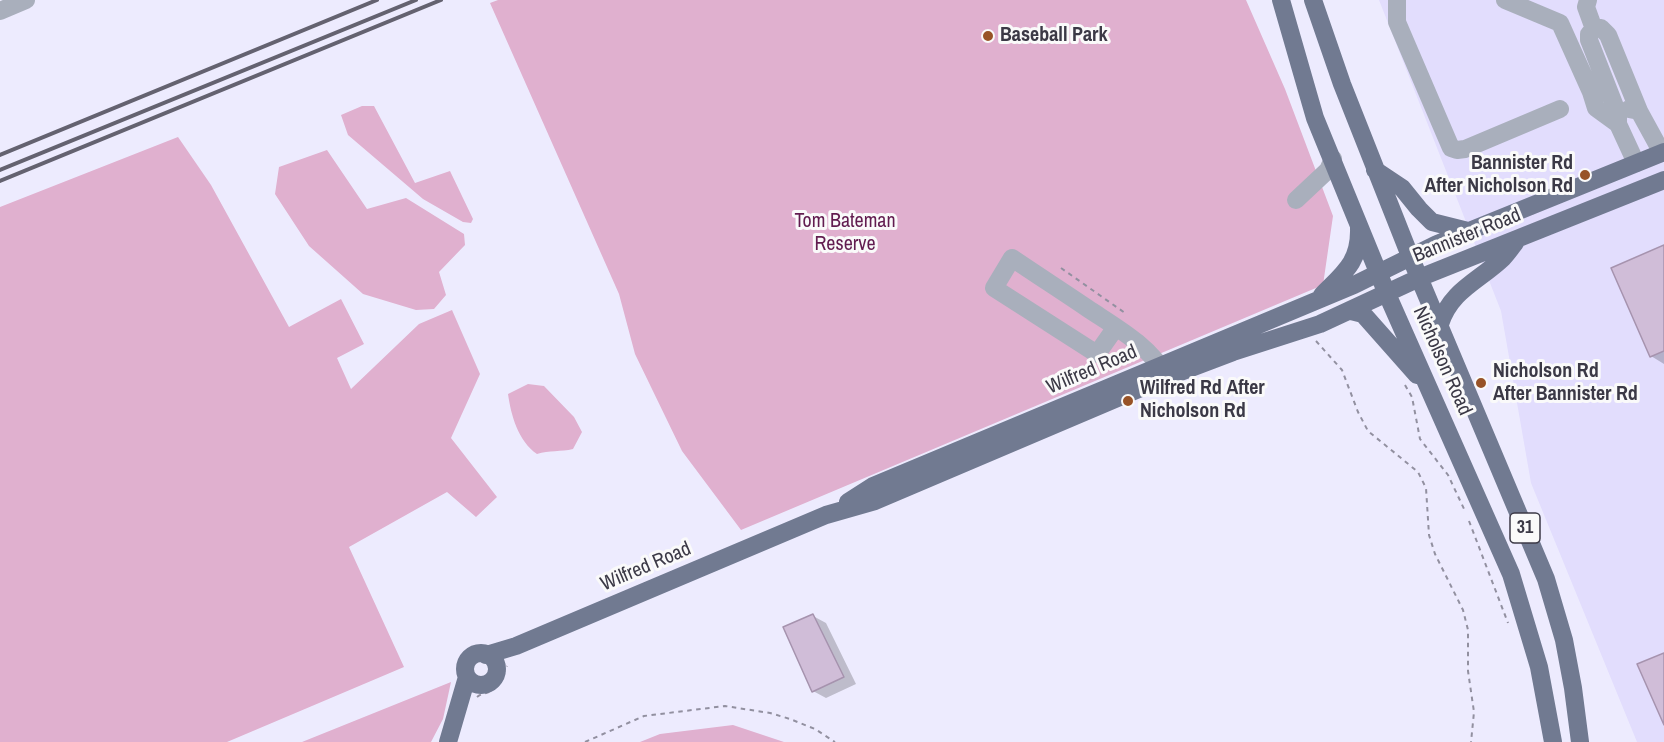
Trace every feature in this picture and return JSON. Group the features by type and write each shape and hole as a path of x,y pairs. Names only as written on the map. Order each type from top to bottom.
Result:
{"main road":[{"name":"Nicholson Road","path":"1281,0 1315,118 1387,294 1511,574 1539,667 1553,742"},
{"name":"Nicholson Road","path":"1313,0 1375,170 1546,579 1564,640 1580,742"},
{"name":"Bannister Road","path":"1379,272 1468,231 1663,152"},
{"path":"1375,170 1402,188 1432,222 1468,231"},
{"name":"Bannister Road","path":"1387,294 1419,278 1664,180"},
{"path":"1318,299 1350,267 1360,243 1359,223"},
{"path":"1440,324 1443,315 1464,288 1503,258 1517,240"},
{"name":"Wilfred Road","path":"491,660 516,646 826,515 875,501 1379,272"},
{"name":"Wilfred Road","path":"1164,371 1320,324 1387,294"},
{"path":"1351,312 1363,314 1430,390"},
{"path":"476,654 491,660 496,672 492,680 488,683 472,681 465,669 468,659 476,654"},
{"path":"448,742 459,706 472,681"}],"street":[{"path":"0,11 26,0"},
{"path":"1397,0 1397,22 1452,148 1465,149 1560,109"},
{"path":"1505,0 1560,23 1596,108 1618,124"},
{"path":"1588,0 1587,8 1594,29"},
{"path":"1636,163 1618,124 1618,114 1589,40 1589,34 1594,29 1601,28 1608,35 1639,111 1663,152"},
{"path":"1593,98 1602,104 1639,111"},
{"path":"1296,200 1328,170 1333,159"},
{"path":"1122,321 1097,354 994,288 1012,258 1122,321 1164,371"}],"path":[{"path":"1061,268 1122,321"},
{"path":"1312,333 1323,350 1342,370 1368,431 1424,479 1429,535 1463,610 1468,630 1468,671 1474,712 1471,742"},
{"path":"1114,350 1124,374"},
{"path":"1402,381 1412,397 1420,439 1448,475 1512,632"},
{"path":"585,742 644,716 725,706 770,713 790,719 815,729 835,742"}],"shaded area":[{"path":"1379,0 1664,0 1664,742 1637,742 1531,483 1501,311"}],"green space":[{"name":"Tom Bateman Reserve","path":"498,0 1246,0 1285,89 1333,216 1323,285 741,530 682,451 635,354 619,294 490,3"},
{"path":"362,106 374,106 415,183 450,171 473,219 471,223 463,222 423,199 348,135 341,115"},
{"path":"178,137 211,185 289,327 341,299 364,344 337,358 351,389 419,324 452,310 480,374 451,438 497,497 476,517 447,492 349,547 404,667 227,742 0,742 0,207"},
{"path":"327,150 367,209 406,198 464,234 465,245 439,272 446,295 434,309 416,310 363,294 309,246 275,194 279,167"},
{"path":"528,384 544,386 574,417 582,432 573,449 537,454 530,449 520,435 513,419 508,394"},
{"path":"451,682 443,719 431,742 302,742"},
{"path":"733,725 784,742 640,742 660,734"}],"building":[{"path":"1664,245 1664,351 1650,357 1611,268"},
{"path":"813,614 844,677 812,692 783,627"},
{"path":"1664,653 1664,725 1637,664"}],"railway":[{"path":"0,155 377,0"},
{"path":"0,170 416,0"},
{"path":"0,181 441,0"}],"place":[{"name":"Baseball Park","path":"988,36"},
{"name":"Bannister Rd After Nicholson Rd","path":"1585,175"},
{"name":"Nicholson Rd After Bannister Rd","path":"1481,383"},
{"name":"Wilfred Rd After Nicholson Rd","path":"1128,401"}]}
